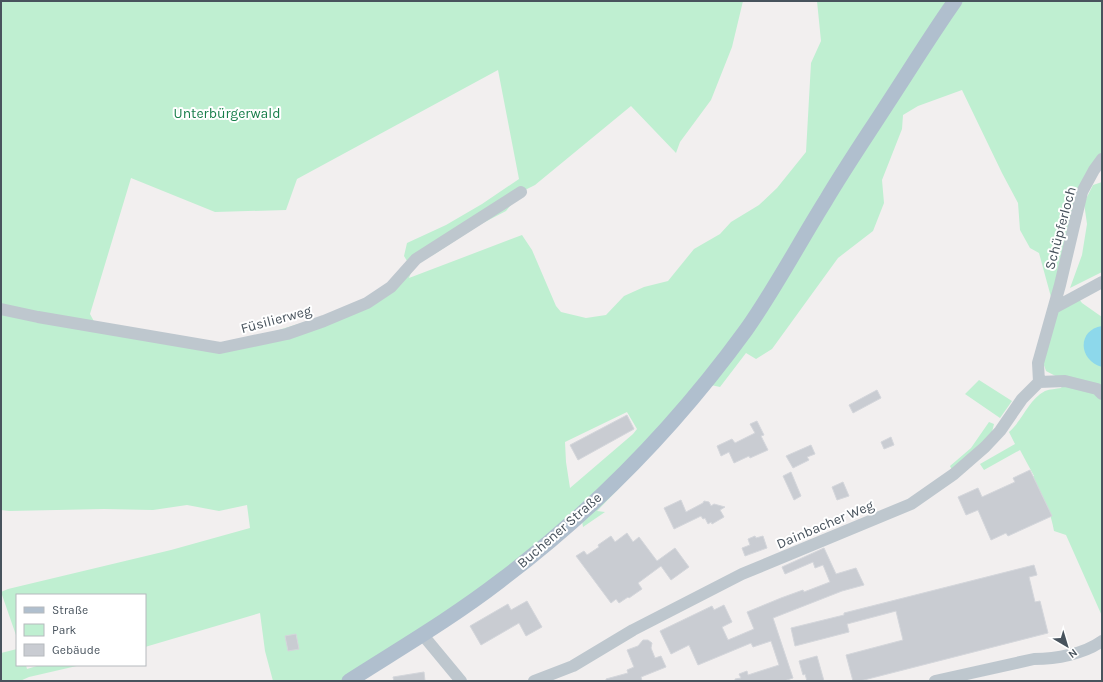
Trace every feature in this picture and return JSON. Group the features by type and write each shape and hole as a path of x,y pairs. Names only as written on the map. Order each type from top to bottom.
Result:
{"main road":[{"name":"Buchener Straße","path":"349,681 499,582 566,528 637,460 678,414 737,342 778,282 826,200 954,1"}],"street":[{"name":"Schüpferloch","path":"1039,382 1038,363 1054,308 1082,192 1102,159"},
{"name":"Füsilierweg","path":"1,309 38,317 220,348 280,335 324,321 367,303 391,287 416,259 521,192"},
{"path":"1054,308 1102,282"},
{"path":"1039,382 1065,381 1097,389 1102,394"},
{"name":"Dainbacher Weg","path":"534,681 573,666 633,630 742,574 910,504 954,474 985,447 1000,431 1022,399 1039,382"},
{"path":"422,634 461,681"},
{"path":"935,681 1034,659 1044,659 1085,650 1102,641"}],"green space":[{"name":"Unterbürgerwald","path":"1,1 743,1 732,47 711,100 680,142 676,153 631,106 535,185 521,192 506,211 481,224 433,255 416,259 409,278 522,235 532,250 556,306 561,312 586,318 606,315 624,296 644,287 668,281 694,249 720,234 731,222 759,205 777,188 806,152 811,63 821,41 817,1 1102,1 1102,156 1082,192 1054,308 1039,253 1030,248 1020,230 1018,203 962,90 918,106 903,115 902,129 882,180 884,203 873,231 838,258 772,349 756,359 746,353 720,387 711,385 629,478 597,511 605,512 583,527 581,515 566,528 349,681 273,681 265,651 260,613 146,647 146,594 16,594 16,635 1,592 8,589 171,550 250,528 247,505 219,511 187,505 153,510 104,509 1,510","holes":["498,70 519,179 482,204 446,225 407,243 404,256 410,266 367,303 220,348 97,327 90,314 131,178 215,212 286,210 297,179","627,412 637,429 633,434 570,488 565,442"]},
{"path":"1102,182 1102,272 1070,288 1082,255 1087,224 1084,203 1093,185"},
{"path":"1076,295 1082,303 1102,317 1102,616 1066,535 1054,531 1048,509 1030,478 1034,476 1020,450 984,470 980,464 1015,444 1009,432 1039,395 1051,389 1061,388 1065,381 1046,371 1043,362 1054,308"},
{"path":"979,380 1012,401 1000,418 965,394"},
{"path":"989,422 994,424 992,432 954,474 950,466 971,448"},
{"path":"16,649 16,666 26,666 27,669 37,666 77,666 29,677 20,681 1,681 1,653"}],"water":[{"path":"1102,326 1102,367 1088,358 1084,345 1088,333"}],"building":[{"path":"877,390 881,398 853,413 849,405"},
{"path":"627,415 634,429 578,460 570,445"},
{"path":"757,421 764,435 761,436 768,450 734,463 729,452 721,456 717,446 732,439 735,443 755,433 750,424"},
{"path":"891,437 894,445 884,449 881,442"},
{"path":"811,445 815,454 807,457 809,460 793,468 786,456"},
{"path":"1030,470 1052,516 1008,536 1006,533 991,540 978,510 966,515 958,497 978,488 982,497 1015,482 1013,478"},
{"path":"791,472 801,496 794,500 783,476"},
{"path":"843,482 849,496 837,500 832,487"},
{"path":"681,500 686,512 704,501 709,502 711,506 714,504 725,507 720,510 724,517 712,524 711,522 708,524 705,518 703,519 701,516 674,529 664,508"},
{"path":"627,533 633,542 639,537 657,561 675,548 689,567 671,580 661,566 638,583 642,589 619,603 616,599 611,603 576,556 584,551 587,555 611,536 615,542"},
{"path":"755,536 756,538 763,536 767,548 745,556 742,548 750,545 748,539"},
{"path":"824,548 836,574 856,568 864,585 842,591 773,618 793,678 784,681 735,681 735,679 741,678 739,674 747,671 748,675 779,665 771,641 753,647 751,643 698,665 689,645 671,654 660,631 712,606 714,610 724,605 732,622 722,627 728,640 754,629 747,612 803,590 804,592 830,582 823,565 815,568 813,562 785,574 782,567"},
{"path":"1034,565 1037,575 1029,577 1035,602 1040,601 1048,633 860,681 853,681 846,655 903,640 896,611 847,624 849,632 795,646 791,628 844,615 844,613"},
{"path":"527,601 542,627 526,636 519,623 481,645 470,626 508,604 511,610"},
{"path":"296,634 299,649 288,651 285,636"},
{"path":"643,640 648,640 652,643 651,648 655,658 661,656 666,667 641,677 642,681 606,681 606,679 628,673 627,670 634,667 627,650 638,646"},
{"path":"817,656 824,681 807,681 805,674 803,675 799,661"},
{"path":"424,672 425,681 394,681 393,677"}]}
